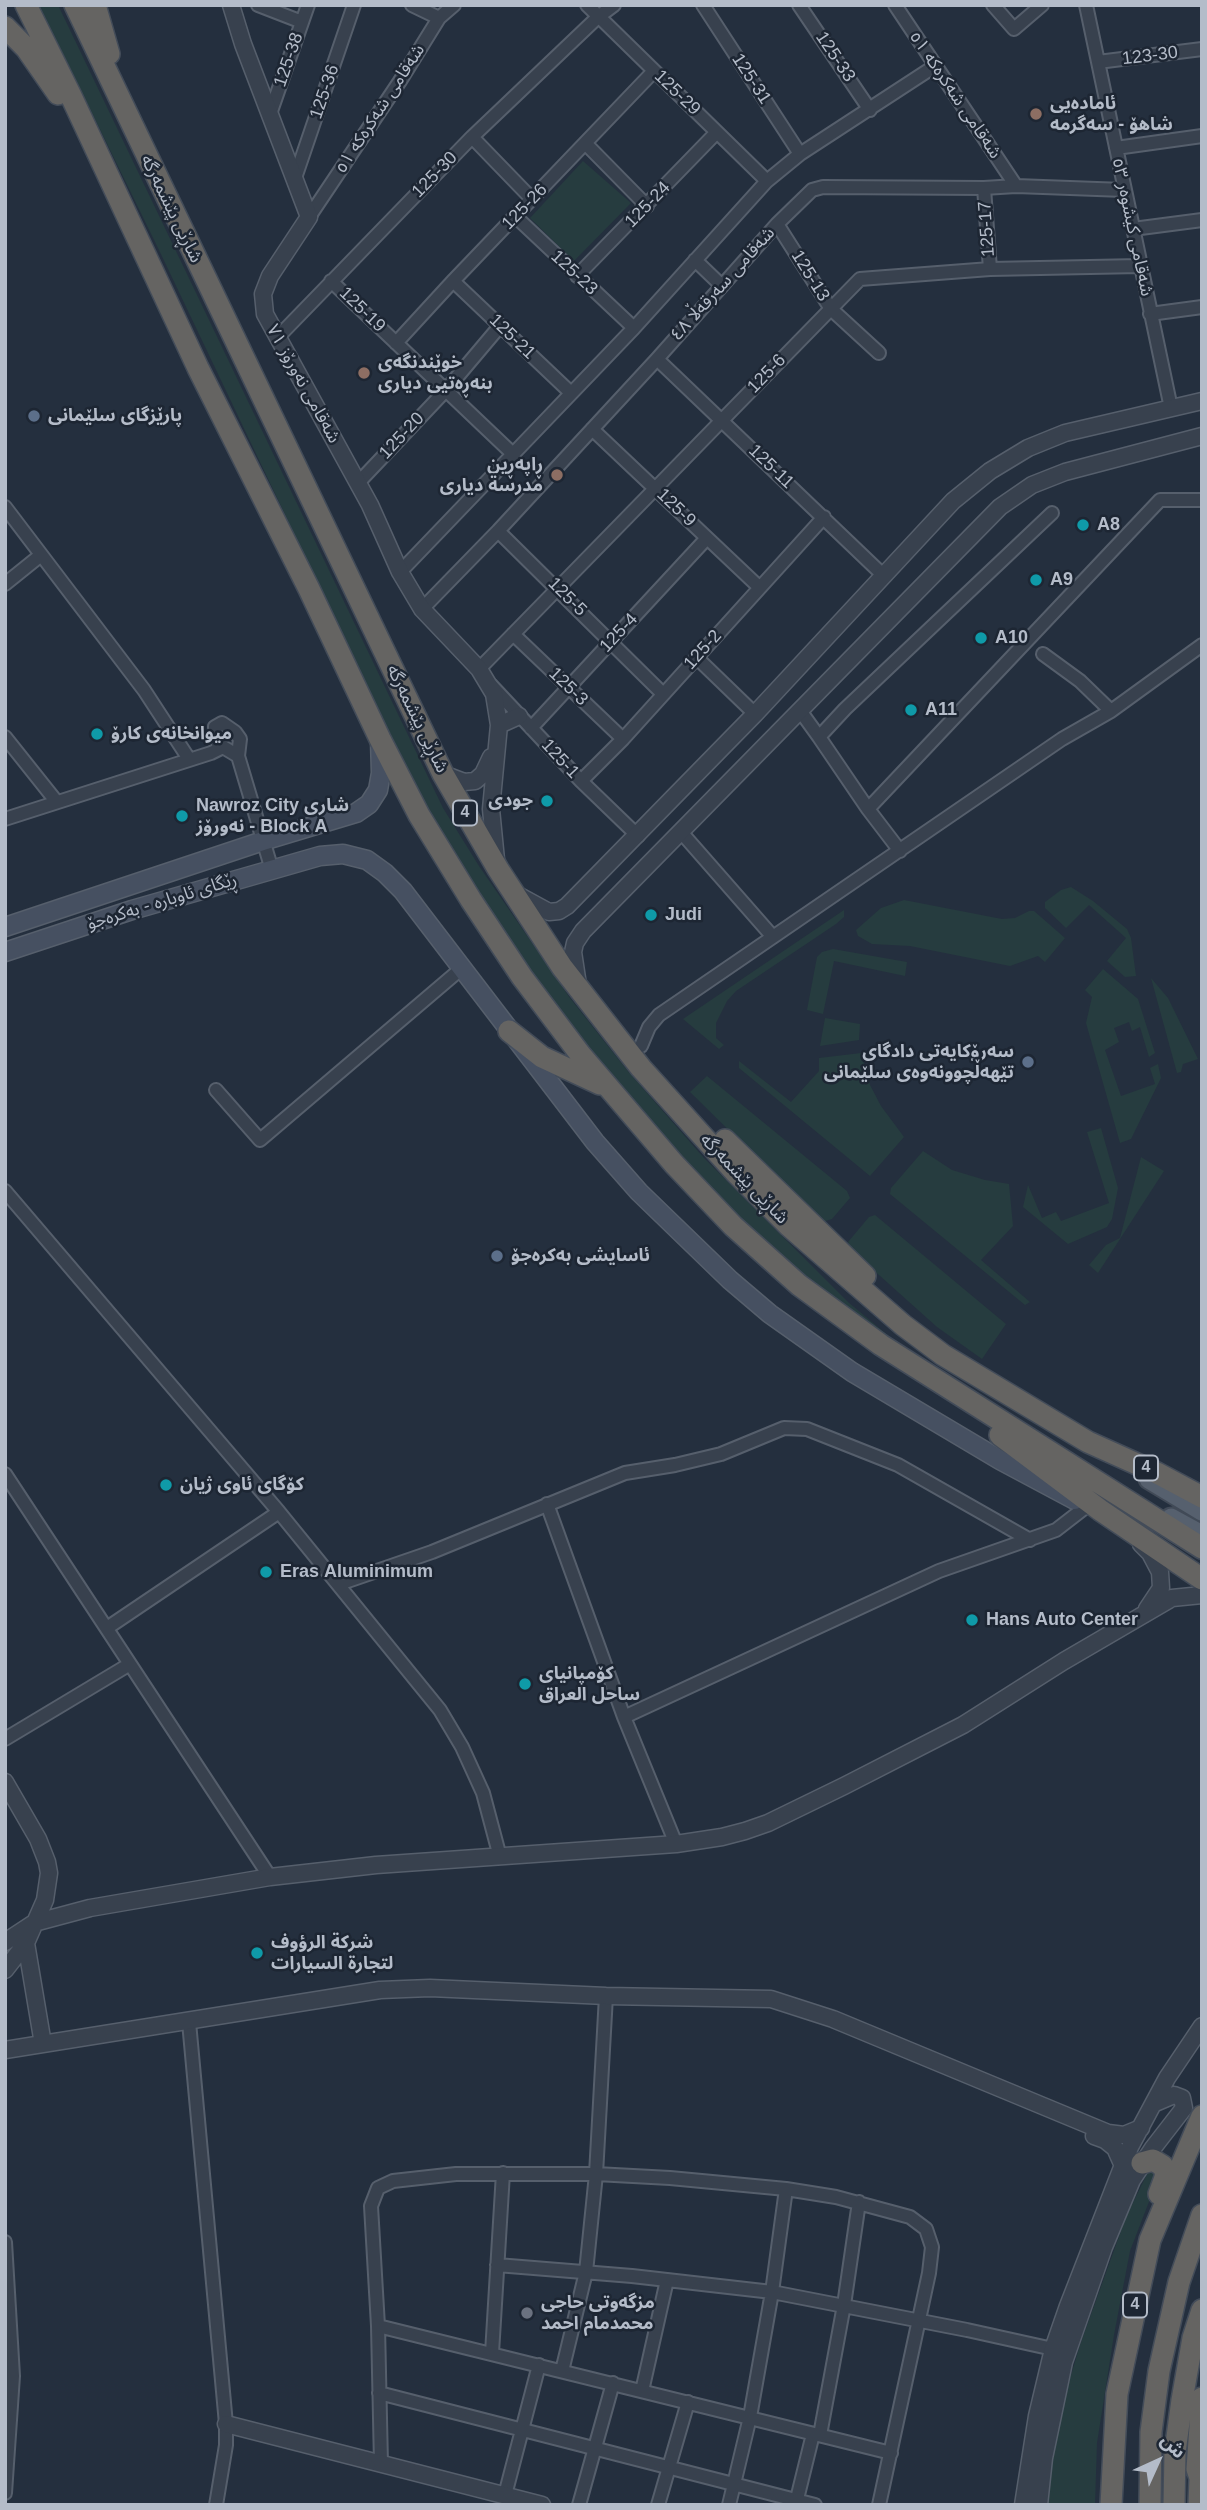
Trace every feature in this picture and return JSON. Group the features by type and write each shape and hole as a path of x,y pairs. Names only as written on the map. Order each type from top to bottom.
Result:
{"highway":[{"name":"شاڕێی پێشمەرگە","path":"75,5 443,774 533,924 641,1068 735,1172 799,1235 903,1325 943,1355 1088,1442"},
{"path":"96,5 134,132"},
{"name":"4","path":"29,13 198,368 309,589 380,739 419,815 471,900 522,978 580,1054 674,1164 733,1226 799,1285 881,1345"},
{"path":"5,27 26,48 96,150"},
{"path":"533,924 573,963 641,1046 743,1160 865,1276 903,1325"},
{"path":"509,1031 542,1057 592,1080 614,1095"},
{"path":"881,1345 1202,1548"},
{"path":"881,1345 1128,1529 1202,1579"},
{"name":"4","path":"1088,1442 1202,1497"},
{"name":"4","path":"1111,2505 1117,2394 1150,2240 1202,2116"},
{"path":"1132,2164 1157,2161 1163,2166 1166,2175 1150,2217 1150,2240"},
{"path":"1150,2505 1152,2432 1159,2371 1179,2282 1202,2215"},
{"path":"1174,2505 1175,2452 1193,2338 1202,2310"},
{"path":"1199,2505 1202,2398"}],"main road":[{"path":"5,927 356,813 369,804 380,781 380,739"},
{"name":"ڕێگای ئاوبارە - بەکرەجۆ","path":"5,952 132,910 320,856 356,856 377,866 403,891 595,1142 639,1192 694,1247 770,1314 852,1372 1000,1460 1128,1529"},
{"path":"1021,1433 1202,1535"},
{"path":"1088,1442 1202,1511"}],"street":[{"path":"231,5 243,44 309,217"},
{"path":"258,5 302,22"},
{"name":"125-38","path":"270,114 308,5"},
{"name":"125-36","path":"295,178 354,5"},
{"path":"412,5 439,18"},
{"name":"شەقامی شەکرەکە ٥١","path":"309,217 439,18 454,5"},
{"name":"125-29","path":"587,5 767,181"},
{"name":"125-30","path":"277,338 472,137 598,17 614,5"},
{"name":"125-33","path":"799,5 870,110"},
{"name":"شەقامی شەکرەکە ٥١","path":"895,5 1016,186"},
{"path":"993,5 1014,29 1042,5"},
{"name":"شەقامی کیشوەر ٥٣","path":"1086,5 1171,408"},
{"name":"125-31","path":"704,6 800,154"},
{"name":"123-30","path":"1098,62 1202,49"},
{"path":"400,572 634,328 767,181 800,154 935,66"},
{"name":"125-26","path":"396,343 654,71"},
{"name":"125-24","path":"577,276 717,132"},
{"path":"1116,148 1202,136"},
{"path":"472,137 532,199"},
{"path":"585,144 647,206"},
{"name":"شەقامی سەرقەڵا ٤٨","path":"422,609 499,531 777,223 812,190 823,187 1016,186 1124,190"},
{"name":"125-17","path":"984,188 990,270"},
{"name":"شەقامی نەورۆز ٧١","path":"309,217 270,276 263,294 265,314 358,483 400,572 422,609 482,674 498,709 491,809 498,869"},
{"name":"125-23","path":"516,217 634,328"},
{"path":"1133,229 1202,220"},
{"name":"125-13","path":"777,223 831,309 879,353"},
{"path":"695,260 721,285"},
{"name":"125-6","path":"482,674 513,634 860,279 990,270 1140,266"},
{"name":"125-19","path":"331,281 514,455"},
{"name":"125-21","path":"453,281 571,393"},
{"path":"1150,314 1202,307"},
{"name":"125-20","path":"358,483 446,390 500,326"},
{"name":"125-11","path":"657,359 884,576"},
{"path":"512,891 547,912 559,911 568,906 755,714 953,501 990,471 1008,459 1065,433 1202,401"},
{"name":"125-9","path":"592,429 759,587"},
{"path":"579,988 573,963 577,939 990,517 1032,485 1065,472 1202,436"},
{"path":"868,809 1160,500 1202,500"},
{"path":"5,507 150,697 189,759"},
{"path":"820,737 845,709 1052,513"},
{"name":"125-2","path":"581,781 824,517"},
{"name":"125-5","path":"499,531 663,694"},
{"name":"125-4","path":"531,727 707,538"},
{"path":"5,584 41,555"},
{"name":"125-3","path":"513,634 622,739"},
{"path":"641,1046 649,1027 659,1015 1062,739 1111,711 1202,645"},
{"path":"1043,654 1080,681 1111,711"},
{"path":"696,657 755,714"},
{"name":"125-1","path":"482,674 581,781 638,836"},
{"path":"801,712 900,851"},
{"path":"443,774 464,782 480,778 498,733 519,716"},
{"path":"237,757 217,741 218,725 238,735 240,743 237,757 272,870"},
{"path":"5,737 56,801"},
{"path":"5,819 223,747"},
{"path":"681,832 773,937"},
{"path":"618,856 637,876"},
{"path":"216,1090 260,1140 462,968"},
{"path":"5,1191 279,1512 451,1726 483,1793 500,1857"},
{"path":"339,1584 432,1552 625,1473 721,1454 784,1428 807,1429 898,1465 1030,1539"},
{"path":"5,1474 270,1877"},
{"path":"547,1504 624,1717 676,1844"},
{"path":"624,1717 939,1571 1056,1530 1087,1506"},
{"path":"107,1628 279,1512"},
{"path":"1128,1529 1150,1553 1160,1572 1161,1588 1146,1611"},
{"path":"5,1942 34,1923 113,1903 270,1877 376,1865 676,1844 745,1831 834,1792 964,1725 1146,1611 1172,1598 1202,1595"},
{"path":"5,1739 131,1664"},
{"path":"5,1783 24,1812 47,1862 49,1873 45,1900 26,1942 5,1970"},
{"path":"26,1942 43,2045"},
{"path":"5,2050 189,2026 403,1993 723,2001 785,2009 836,2024 1108,2133 1124,2135 1140,2128"},
{"path":"562,2371 586,2272 596,2175 606,1999"},
{"path":"836,2024 1105,2140 1132,2164"},
{"path":"5,2061 189,2026"},
{"path":"189,2026 226,2424 226,2445 216,2505"},
{"path":"1039,2505 1044,2458 1064,2362 1126,2192 1140,2128 1202,2026"},
{"path":"1023,2505 1037,2416 1053,2349 1132,2164 1183,2111 1185,2105 1182,2098 1174,2095 1153,2104"},
{"path":"492,2353 503,2174"},
{"path":"381,2464 378,2326 371,2206 375,2191 387,2183 419,2177 503,2174 670,2178 786,2189 859,2202 910,2217 919,2222 929,2234 932,2252 920,2321 879,2505"},
{"path":"729,2505 750,2417 772,2292 786,2189"},
{"path":"797,2499 816,2434 844,2305 859,2202"},
{"path":"5,2242 9,2376 9,2455 5,2493"},
{"path":"497,2265 772,2292 1053,2349"},
{"path":"642,2391 667,2280"},
{"path":"378,2326 891,2453"},
{"path":"505,2495 540,2365"},
{"path":"579,2505 613,2383"},
{"path":"379,2393 815,2505"},
{"path":"658,2505 688,2402"},
{"path":"226,2424 542,2505"}],"green space":[{"path":"39,5 58,5 443,808 479,866 570,998 627,1070 704,1158 848,1302 890,1337 888,1341 800,1275 694,1173 582,1040 515,951 431,821"},
{"path":"583,161 631,203 574,261 530,218"},
{"path":"1071,887 1127,929 1131,938 1136,976 1125,977 1107,961 1126,938 1089,905 1066,928 1045,908 1045,902 1061,890"},
{"path":"904,900 1002,919 1015,918 1034,911 1065,938 1045,962 1038,956 1010,966 910,946 872,944 858,936 856,930 881,908"},
{"path":"844,910 844,917 836,924 736,991 727,1001 716,1023 716,1038 724,1045 719,1049 683,1019"},
{"path":"833,949 907,962 905,976 834,961 823,1014 807,1010 817,957 822,952"},
{"path":"1103,969 1138,999 1155,1053 1149,1057 1140,1027 1132,1031 1129,1022 1114,1028 1119,1042 1105,1050 1121,1096 1155,1084 1150,1068 1158,1064 1161,1078 1131,1139 1120,1143 1086,1023 1092,997 1085,990"},
{"path":"1151,978 1168,998 1198,1059 1183,1064 1181,1072 1177,1073"},
{"path":"825,1018 860,1024 859,1040 820,1046"},
{"path":"861,1053 870,1085 881,1106 904,1137 870,1176 739,1068 739,1061 791,1102 819,1071 819,1058"},
{"path":"707,1076 847,1191 850,1198 832,1219 822,1222 690,1092"},
{"path":"1101,1128 1118,1188 1112,1219 1107,1227 1068,1244 1023,1207 1028,1185 1042,1218 1056,1212 1061,1221 1109,1203 1087,1132"},
{"path":"923,1151 952,1170 1009,1184 1013,1226 981,1260 1030,1302 1025,1305 890,1194 891,1188"},
{"path":"1141,1157 1164,1171 1098,1273 1089,1265 1106,1245 1120,1238"},
{"path":"875,1215 1006,1324 982,1359 937,1327 850,1249 848,1242 869,1217"},
{"path":"1150,2172 1157,2175 1157,2181 1130,2251 1114,2335 1097,2443 1095,2505 1046,2505 1060,2412 1080,2345 1126,2217"}],"place":[{"name":"ئامادەیی شاهۆ - سەگرمە","path":"1036,114"},
{"name":"خوێندنگەی بنەڕەتیی دیاری","path":"364,373"},
{"name":"پارێزگای سلێمانی","path":"34,416"},
{"name":"ڕاپەڕین مدرسة ديارى","path":"557,475"},
{"name":"A8","path":"1083,525"},
{"name":"A9","path":"1036,580"},
{"name":"A10","path":"981,638"},
{"name":"A11","path":"911,710"},
{"name":"میوانخانەی کارۆ","path":"97,734"},
{"name":"جودی","path":"547,801"},
{"name":"Nawroz City شاری نەورۆز - Block A","path":"182,816"},
{"name":"Judi","path":"651,915"},
{"name":"سەرۆکایەتی دادگای تێهەڵچوونەوەی سلێمانی","path":"1028,1062"},
{"name":"ئاسایشی بەکرەجۆ","path":"497,1256"},
{"name":"کۆگای ئاوی ژیان","path":"166,1485"},
{"name":"Eras Aluminimum","path":"266,1572"},
{"name":"Hans Auto Center","path":"972,1620"},
{"name":"کۆمپانیای ساحل العراق","path":"525,1684"},
{"name":"شركة الرؤوف لتجارة السيارات","path":"257,1953"},
{"name":"مزگەوتی حاجی محمدمام احمد","path":"527,2313"}]}
